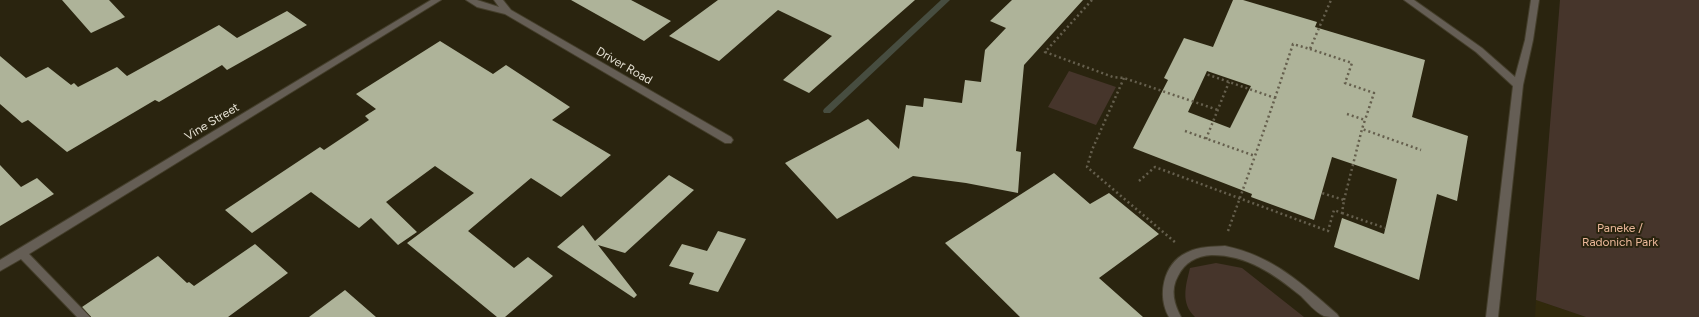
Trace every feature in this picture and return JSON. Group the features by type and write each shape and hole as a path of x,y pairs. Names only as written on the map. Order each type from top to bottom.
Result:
{"street":[{"name":"Vine Street","path":"0,266 437,0"},
{"name":"Driver Road","path":"470,0 480,5 508,12 728,140"},
{"name":"Driver Road","path":"498,0 508,12"},
{"path":"1408,0 1479,50 1518,85"},
{"path":"1492,317 1518,85 1529,40 1534,0"},
{"path":"1175,317 1169,305 1169,282 1180,262 1190,254 1221,249 1243,254 1273,269 1333,317"},
{"path":"22,253 84,317"}],"path":[{"path":"1092,0 1045,52 1113,77 1124,78 1218,110"},
{"path":"1310,49 1331,0"},
{"path":"1221,249 1240,199 1293,44 1352,63 1345,83 1374,93 1362,129 1342,213"},
{"path":"1206,74 1275,98"},
{"path":"1124,78 1092,150 1087,167 1190,254"},
{"path":"1206,139 1230,82"},
{"path":"1347,114 1365,120"},
{"path":"1362,129 1420,150"},
{"path":"1185,131 1255,156"},
{"path":"1139,181 1156,167 1328,231 1334,210 1385,228"},
{"path":"1322,193 1344,200"}],"shaded area":[{"path":"1536,300 1586,317 1535,317"}],"green space":[{"name":"Paneke / Radonich Park","path":"1560,0 1699,0 1699,317 1586,317 1536,300"},
{"path":"1069,71 1116,87 1096,125 1048,107"},
{"path":"1216,263 1242,268 1304,317 1195,317 1187,306 1185,294 1190,268"}],"building":[{"path":"62,0 109,0 125,17 91,33"},
{"path":"571,0 631,0 671,21 644,41"},
{"path":"718,0 915,0 809,93 783,80 832,36 778,10 719,61 669,36"},
{"path":"1012,0 1083,0 1024,65 1016,151 1021,152 1018,193 966,183 913,176 837,219 785,163 868,119 899,149 906,105 923,107 924,98 962,103 965,80 981,82 985,50 1006,28 990,21"},
{"path":"1233,0 1243,0 1317,22 1315,27 1425,60 1412,117 1468,136 1457,201 1437,194 1419,280 1334,247 1342,218 1384,234 1397,179 1332,157 1314,220 1251,197 1252,194 1133,148 1168,80 1164,78 1184,38 1213,47","holes":["1207,71 1251,86 1230,128 1188,112"]},
{"path":"287,11 307,25 227,70 222,65 159,102 155,100 67,152 28,120 22,123 0,104 0,56 26,78 48,67 71,85 74,83 78,87 117,67 127,76 219,25 237,38"},
{"path":"440,41 493,74 506,65 570,107 552,120 611,155 561,197 531,178 468,231 514,268 528,257 553,276 505,317 497,317 407,243 474,193 435,166 386,202 417,232 398,245 371,218 359,228 311,192 252,233 225,210 320,147 324,150 369,120 365,116 376,109 356,94"},
{"path":"0,165 21,187 37,178 54,194 0,226"},
{"path":"1054,173 1090,204 1109,193 1159,234 1099,278 1143,317 1020,317 945,243"},
{"path":"669,175 694,190 625,253 598,245 637,295 634,298 557,247 583,225 595,241"},
{"path":"718,231 746,239 718,292 689,284 694,273 669,266 682,244 707,251"},
{"path":"255,244 288,273 228,317 91,317 82,307 158,256 187,283 189,282 194,286"},
{"path":"345,290 376,317 309,317"}],"waterway":[{"path":"827,111 946,0"}]}
